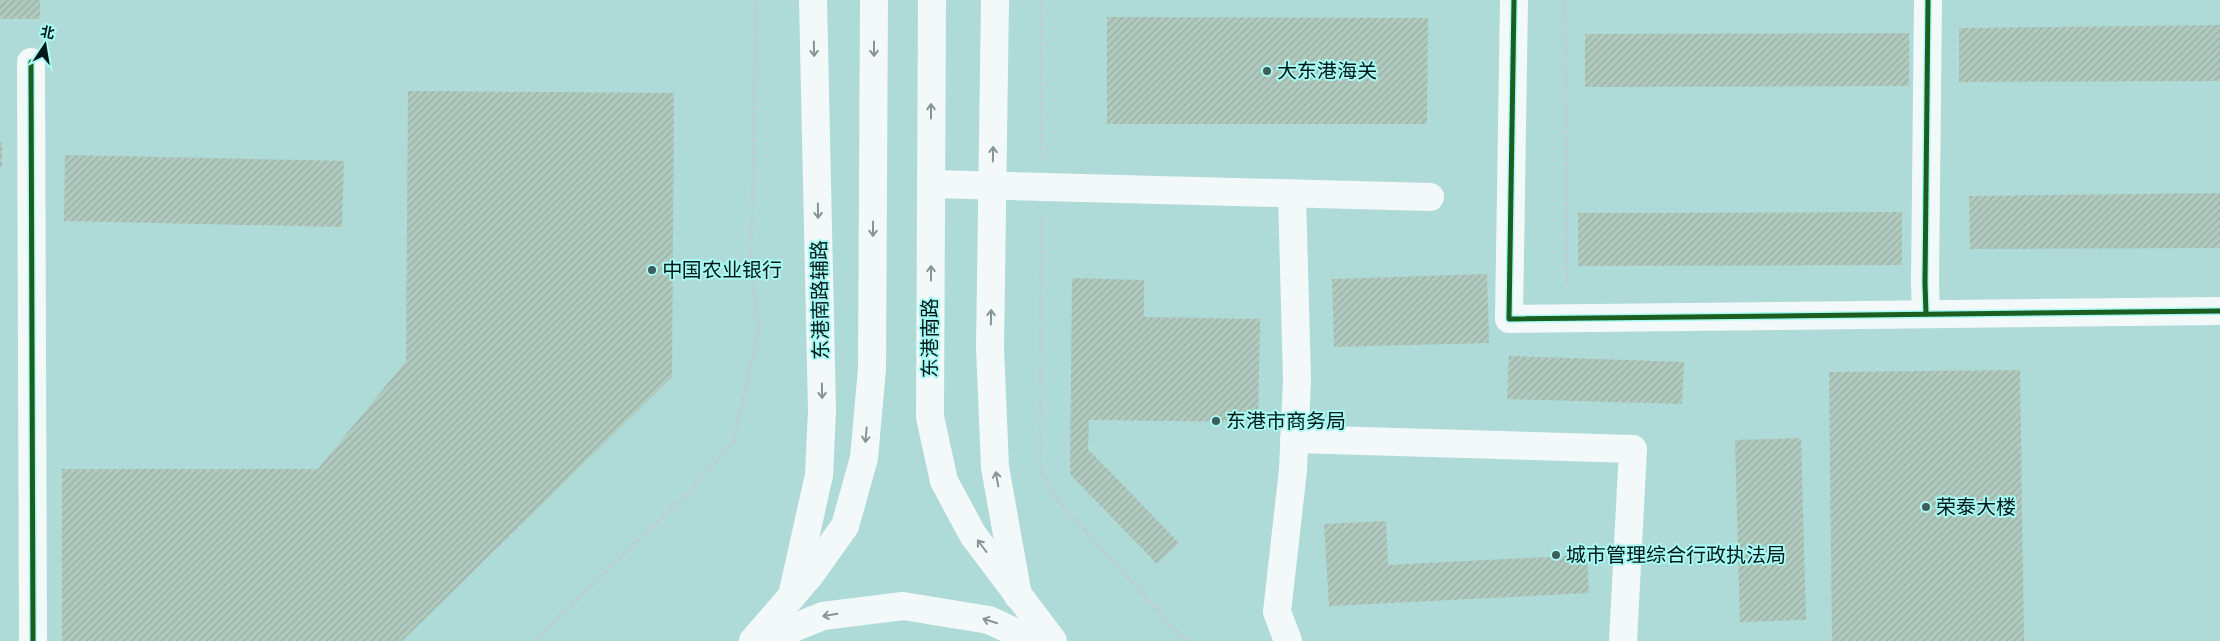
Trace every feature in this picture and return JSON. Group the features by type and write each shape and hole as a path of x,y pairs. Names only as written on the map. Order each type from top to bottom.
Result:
{"street":[{"name":"东港南路辅路","path":"792,596 819,475 822,411 814,0"},
{"path":"753,641 810,575 845,526 864,458 872,369 874,0"},
{"name":"东港南路","path":"932,0 930,418 944,482 973,535 1053,641"},
{"path":"995,0 990,348 994,467 1018,596"},
{"path":"1514,0 1509,319 2220,311"},
{"path":"1926,314 1928,0"},
{"path":"31,62 33,641"},
{"path":"931,184 1430,197"},
{"path":"1288,641 1277,612 1293,470 1296,380 1292,194"},
{"path":"1294,439 1633,448 1623,641"},
{"path":"761,641 823,616 903,606 989,620 1034,641"}],"path":[{"path":"534,641 692,490 733,442 758,329 751,271 756,0"},
{"path":"1041,0 1040,466 1052,494 1175,630 1188,641"},
{"path":"1565,0 1566,285 1576,285"}],"building":[{"path":"0,0 40,0 40,19 0,19"},
{"name":"大东港海关","path":"1107,17 1428,18 1427,124 1107,124"},
{"path":"2220,25 2220,81 1959,82 1959,28"},
{"path":"1909,33 1909,86 1585,87 1585,34"},
{"path":"408,91 674,93 672,377 402,641 62,641 62,469 318,469 406,361"},
{"path":"0,142 2,142 2,167 0,167"},
{"path":"65,155 344,161 342,227 64,221"},
{"path":"2220,193 2220,248 1970,249 1969,196"},
{"path":"1902,212 1902,265 1578,266 1578,213"},
{"path":"1487,274 1489,343 1334,347 1332,279"},
{"name":"东港市商务局","path":"1072,278 1144,280 1144,317 1260,319 1258,422 1089,420 1088,449 1179,543 1157,564 1070,474"},
{"path":"1509,356 1684,362 1682,404 1507,399"},
{"name":"荣泰大楼","path":"2020,370 2024,641 1832,641 1829,372"},
{"path":"1801,438 1806,620 1740,622 1735,440"},
{"path":"1386,521 1388,565 1587,555 1589,593 1329,606 1324,524"}],"cycle path":[{"path":"1514,0 1509,319 2220,311"},
{"path":"1926,314 1928,0"},
{"path":"31,62 33,641"}],"place":[{"name":"大东港海关","path":"1267,71"},
{"name":"中国农业银行","path":"652,270"},
{"name":"东港市商务局","path":"1216,421"},
{"name":"荣泰大楼","path":"1926,507"},
{"name":"城市管理综合行政执法局","path":"1556,555"}]}
